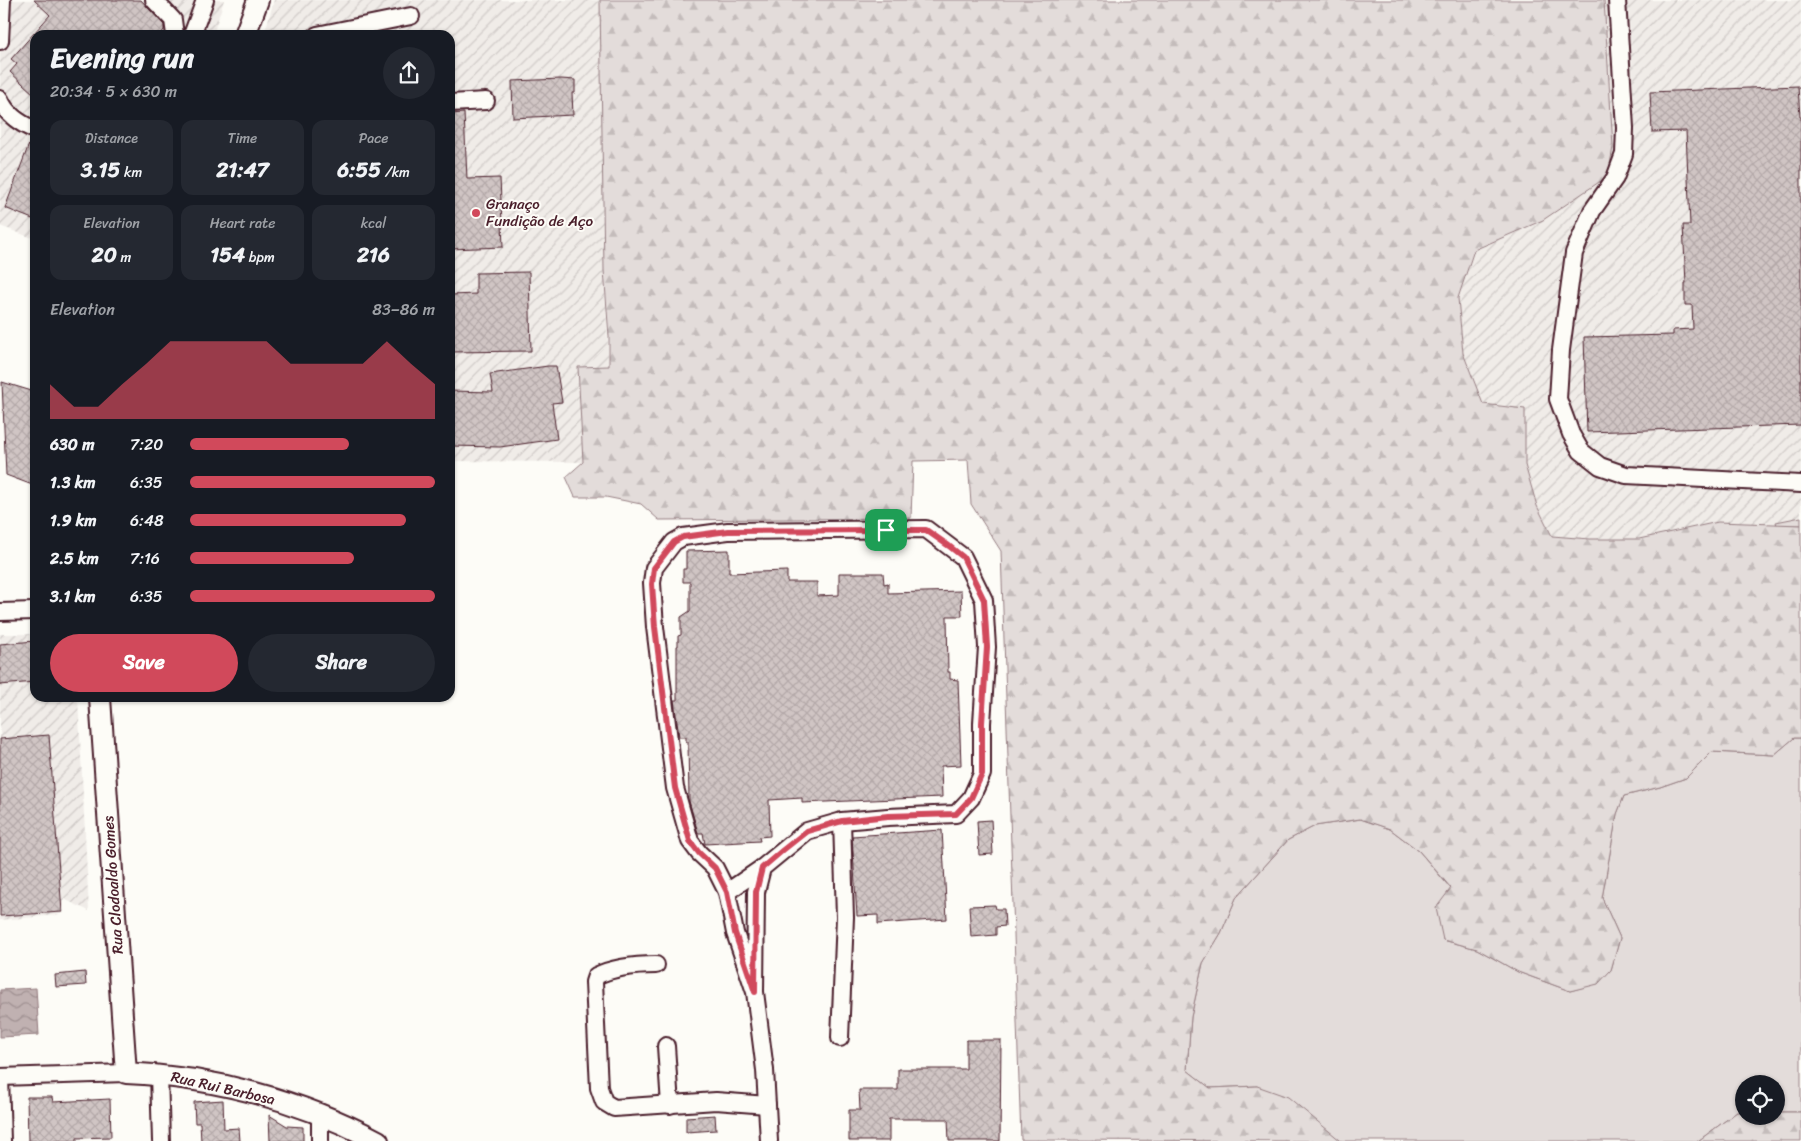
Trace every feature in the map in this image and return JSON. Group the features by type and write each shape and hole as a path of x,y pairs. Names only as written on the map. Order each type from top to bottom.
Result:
{"main road":[{"path":"250,30 258,0"},
{"name":"Rua Clodoaldo Gomes","path":"100,702 126,1072"},
{"name":"Rua Rui Barbosa","path":"126,1072 159,1074 222,1085 277,1100 320,1114 378,1141"}],"street":[{"path":"0,41 2,0"},
{"path":"154,0 173,20 174,30"},
{"path":"194,30 205,0"},
{"path":"1617,0 1625,128 1624,154 1615,178 1592,211 1574,252 1561,350 1558,399 1571,434 1581,451 1600,466 1626,474 1801,484"},
{"path":"342,30 412,16"},
{"path":"0,100 2,105 20,123 30,128"},
{"path":"455,104 486,101"},
{"path":"727,892 762,868 807,831 842,821 888,816 956,814 971,798 982,774 982,723 987,647 984,600 963,557 926,530 728,531 683,537 674,542 654,568 652,584 655,627 675,788 690,841 699,853 715,868 727,892 735,933 755,992"},
{"path":"0,612 30,611"},
{"path":"840,1038 845,917 842,821"},
{"path":"762,868 756,892 755,992 766,1070 769,1141"},
{"path":"656,965 640,965 606,971 596,976 594,982 599,1088 604,1102 614,1108 716,1102 767,1105"},
{"path":"666,1046 670,1105"},
{"name":"Rua Rui Barbosa","path":"0,1077 126,1072"},
{"path":"159,1074 161,1141"},
{"path":"0,1077 2,1141"},
{"path":"320,1114 320,1141"}],"shaded area":[{"path":"0,0 224,0 215,30 30,30 30,237 0,226"},
{"path":"274,0 600,0 604,270 609,366 578,367 583,462 455,461 455,30 265,30"},
{"path":"1604,0 1801,0 1801,525 1718,522 1639,539 1590,539 1552,536 1537,506 1525,465 1525,409 1483,404 1463,353 1458,298 1474,250 1543,220 1613,147"},
{"path":"0,634 30,634 30,702 78,702 89,911 64,899 64,912 57,915 0,920"}],"green space":[{"path":"600,0 1604,0 1613,147 1608,176 1543,220 1474,250 1458,298 1463,353 1483,404 1525,409 1525,465 1537,506 1552,536 1590,539 1639,539 1718,522 1801,525 1801,738 1794,738 1774,755 1712,752 1686,778 1624,796 1617,814 1602,898 1620,938 1611,970 1598,984 1570,991 1518,972 1477,949 1443,940 1436,908 1451,888 1419,851 1390,829 1360,819 1315,826 1288,840 1236,898 1221,933 1203,963 1191,1017 1187,1070 1210,1088 1257,1086 1288,1097 1341,1141 1021,1140 1001,551 971,504 968,460 913,461 911,518 659,520 641,504 606,497 575,497 566,477 583,462 578,367 609,366 609,337 604,270"},
{"path":"1801,517 1801,525 1777,525 1776,522"},
{"path":"1794,738 1801,738 1801,1112 1785,1112 1785,1075 1735,1075 1735,1113 1698,1141 1341,1141 1324,1128 1257,1086 1210,1088 1187,1070 1191,1017 1203,963 1221,933 1236,898 1288,840 1315,826 1361,819 1390,829 1419,851 1451,889 1443,940 1477,949 1518,972 1570,991 1598,983 1611,970 1620,938 1602,898 1617,814 1624,796 1686,778 1712,752 1774,755"},
{"path":"1785,1112 1801,1112 1801,1141 1698,1141 1735,1113 1735,1125 1785,1125"}],"water":[{"path":"36,988 39,1035 0,1037 0,990"}],"building":[{"path":"34,0 141,0 164,25 164,30 37,30 50,15"},
{"path":"30,38 30,90 10,72 17,64 11,59"},
{"path":"575,80 575,93 572,93 573,115 513,118 512,81"},
{"path":"1798,86 1801,117 1801,425 1587,432 1584,337 1673,335 1673,330 1693,329 1692,305 1685,305 1686,283 1683,225 1690,225 1686,131 1652,132 1650,92"},
{"name":"Granaço Fundição de Aço","path":"464,113 467,179 500,178 503,247 455,249 455,114"},
{"path":"30,142 30,218 5,208"},
{"path":"529,272 531,351 455,352 455,295 476,294 476,273"},
{"path":"556,366 562,402 552,403 557,439 500,447 455,446 455,391 493,392 490,374"},
{"path":"2,382 30,390 30,484 6,475"},
{"path":"729,550 729,573 787,571 787,582 817,582 817,596 839,595 839,573 883,573 884,584 888,583 888,593 961,591 962,616 947,616 948,672 950,672 950,679 958,680 961,765 941,766 942,797 802,803 802,798 769,800 770,836 759,837 760,841 705,844 703,833 698,833 689,801 688,742 686,742 686,737 679,737 674,700 677,700 677,646 678,636 681,635 681,617 690,611 690,582 683,582 683,569 686,569 686,551"},
{"path":"30,641 30,682 0,685 0,644"},
{"path":"49,735 62,912 0,916 0,739"},
{"path":"991,820 993,854 979,855 977,821"},
{"path":"942,830 947,919 878,924 878,915 857,916 852,836"},
{"path":"995,905 996,909 1004,909 1005,926 996,927 996,935 971,937 969,906"},
{"path":"85,972 86,985 56,987 55,975"},
{"path":"966,1040 1001,1040 1000,1141 949,1141 948,1119 889,1119 889,1141 849,1141 849,1110 860,1110 859,1090 898,1090 898,1069 966,1069"},
{"path":"27,1097 52,1097 53,1102 110,1099 111,1137 77,1138 77,1141 28,1141"},
{"path":"223,1100 224,1129 239,1128 240,1141 201,1141 200,1123 195,1123 194,1102"},
{"path":"269,1115 287,1126 303,1127 303,1141 270,1141"},
{"path":"715,1115 716,1130 686,1132 686,1117"}],"place":[{"name":"Granaço Fundição de Aço","path":"476,213"}],"route":[{"path":"886,530 926,530 949,546 963,557 984,600 987,647 982,723 982,774 971,798 956,814 888,816 842,821 807,831 762,868 756,892 755,907 755,992 735,933 727,892 715,868 699,853 690,841 675,788 655,627 652,584 654,568 674,542 683,537 728,531 886,530"}]}
